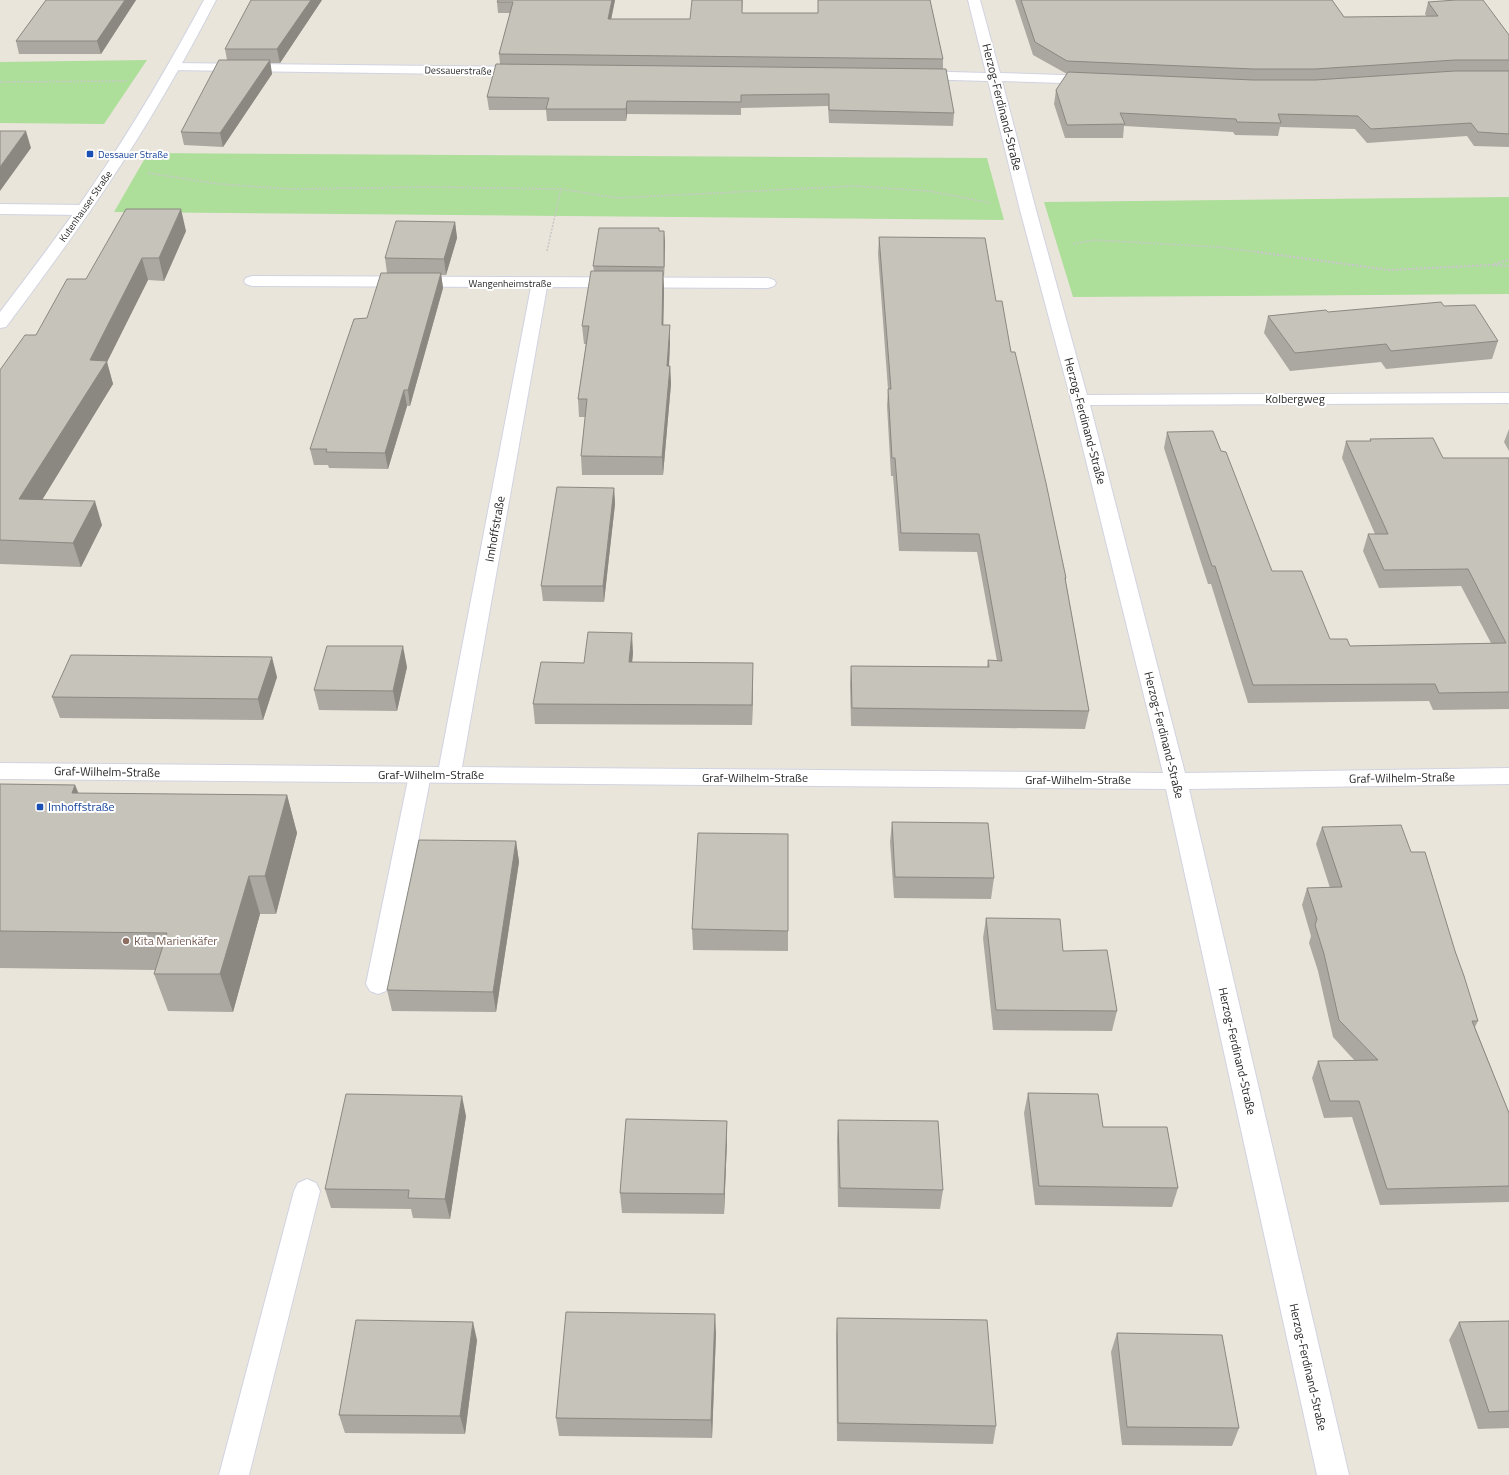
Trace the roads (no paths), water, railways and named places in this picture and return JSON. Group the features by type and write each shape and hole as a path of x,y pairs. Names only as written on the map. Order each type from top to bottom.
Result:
{"street":[{"name":"Kutenhauser Straße","path":"0,323 112,168 166,81 210,0"},
{"name":"Herzog-Ferdinand-Straße","path":"974,0 995,76 1039,252 1080,400 1176,781 1333,1475"},
{"name":"Dessauerstraße","path":"174,67 541,71"},
{"path":"907,75 995,76 1103,80"},
{"path":"0,209 83,210"},
{"name":"Wangenheimstraße","path":"252,281 768,283"},
{"name":"Imhoffstraße","path":"449,775 540,283"},
{"name":"Kolbergweg","path":"1080,400 1509,398"},
{"name":"Graf-Wilhelm-Straße","path":"0,772 1176,781 1509,776"}],"lane":[{"path":"378,984 420,776"},
{"path":"234,1475 307,1191"}],"place":[{"name":"Dessauer Straße","path":"90,154"},
{"name":"Imhoffstraße","path":"40,807"},
{"name":"Kita Marienkäfer","path":"126,941"}]}
